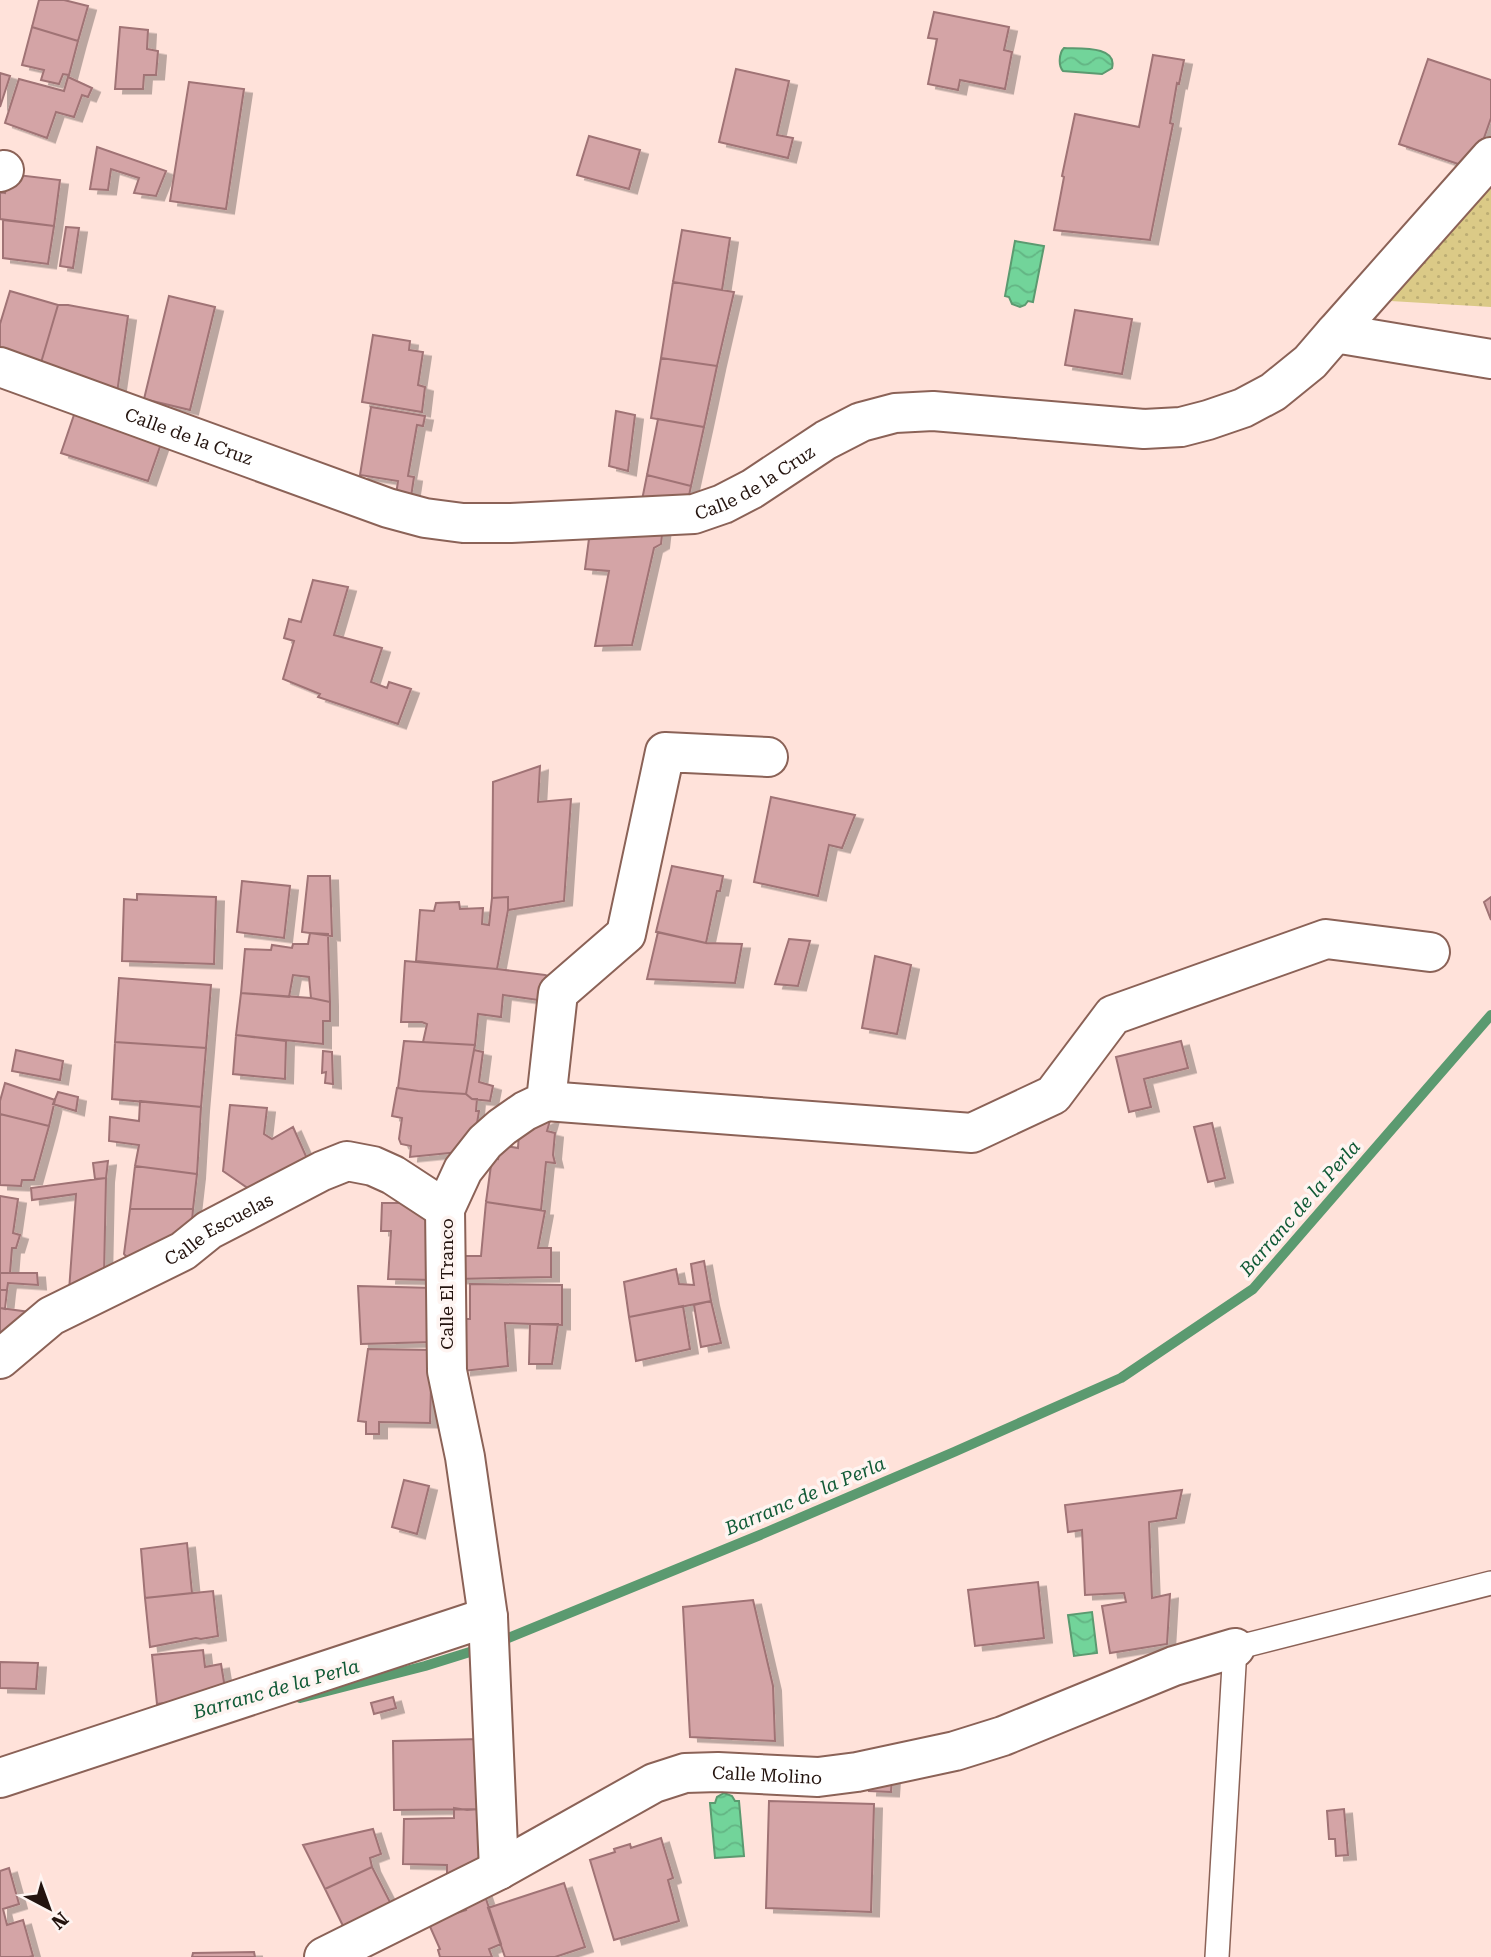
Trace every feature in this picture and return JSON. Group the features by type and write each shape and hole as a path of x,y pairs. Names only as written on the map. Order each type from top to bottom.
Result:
{"street":[{"name":"Calle de la Cruz","path":"0,367 388,508 425,517 463,523 511,523 694,514 752,489 826,440 861,422 895,413 933,411 1144,429 1181,427 1243,408 1273,391 1310,362 1491,157"},
{"path":"1335,333 1491,359"},
{"path":"768,757 665,752 626,934 558,993 546,1101 972,1133 1053,1095 1113,1015 1326,939 1430,951"},
{"name":"Calle El Tranco","path":"499,1870 488,1617 465,1457 447,1371 445,1209 463,1170 485,1142 510,1121 546,1101"},
{"name":"Calle Escuelas","path":"0,1359 51,1316 183,1251 208,1230 321,1171 347,1161 373,1166 393,1175 445,1209"},
{"path":"0,1778 488,1617"},
{"name":"Calle Molino","path":"324,1957 499,1870 654,1783 685,1773 818,1777 857,1772 956,1751 1003,1736 1174,1666 1235,1648"}],"lane":[{"path":"1217,1957 1235,1648 1491,1583"}],"shaded area":[{"path":"1491,158 1491,307 1340,298"}],"water":[{"path":"1064,48 1103,52 1109,55 1112,68 1102,74 1063,71 1060,60"},
{"path":"1015,241 1044,246 1033,302 1028,301 1020,307 1012,304 1009,297 1005,296"},
{"path":"1092,1612 1097,1653 1074,1656 1068,1615"},
{"path":"724,1793 739,1801 744,1856 715,1858 710,1803 715,1803 717,1797"}],"building":[{"path":"39,0 64,0 88,6 78,41 32,27"},
{"path":"934,12 1009,27 1004,50 1012,52 1005,89 960,80 958,90 928,84 937,39 928,38"},
{"path":"32,27 78,41 69,75 63,74 59,84 41,80 44,70 22,65"},
{"path":"120,27 148,30 147,49 158,51 156,75 144,75 143,89 115,89"},
{"path":"1153,55 1184,60 1179,84 1177,83 1170,123 1173,124 1150,240 1054,230 1075,114 1139,127"},
{"path":"1428,59 1491,80 1491,118 1473,169 1399,144"},
{"path":"736,69 789,81 777,135 793,138 788,158 719,142"},
{"path":"0,73 10,76 0,107"},
{"path":"68,77 92,88 88,97 82,95 74,117 56,112 47,138 5,123 19,79 64,91"},
{"path":"189,82 244,89 226,209 170,201"},
{"path":"589,136 640,150 629,189 577,175"},
{"path":"97,147 166,171 156,196 134,193 139,178 111,169 108,190 90,189"},
{"path":"9,174 60,180 54,226 0,219 0,192 5,193"},
{"path":"3,220 54,226 48,264 3,258"},
{"path":"66,227 79,228 73,268 60,266"},
{"path":"682,230 730,238 722,290 673,282"},
{"path":"673,282 734,292 717,366 661,358"},
{"path":"10,291 58,305 40,366 0,350 0,324"},
{"path":"169,296 215,307 190,410 144,399"},
{"path":"58,305 128,316 117,393 40,366"},
{"path":"1075,310 1132,319 1122,374 1065,365"},
{"path":"373,335 410,341 409,350 423,352 418,385 425,387 422,412 362,402"},
{"path":"661,358 717,366 704,427 651,418"},
{"path":"371,407 425,416 423,426 417,425 408,476 414,477 411,497 396,495 398,481 360,475"},
{"path":"76,409 163,438 148,481 61,453"},
{"path":"616,411 635,415 628,471 609,466"},
{"path":"658,419 704,427 691,486 647,475"},
{"path":"647,475 691,486 686,510 640,510"},
{"path":"663,526 661,544 654,548 632,645 595,646 609,571 585,569 590,531"},
{"path":"313,580 348,587 334,635 382,648 371,682 387,688 389,682 411,689 398,724 318,697 320,694 283,679 294,641 284,638 289,619 301,622"},
{"path":"540,766 538,802 571,799 564,901 508,910 508,897 492,898 493,782"},
{"path":"771,797 855,815 842,848 829,845 818,896 754,882"},
{"path":"672,866 723,876 720,891 717,891 706,943 656,932"},
{"path":"308,876 330,876 332,936 302,932"},
{"path":"242,881 290,886 284,938 237,932"},
{"path":"137,894 216,897 214,964 122,961 124,899 137,900"},
{"path":"508,897 497,969 416,961 420,910 434,911 436,903 459,902 460,909 483,908 482,924 489,925 492,898"},
{"path":"1491,897 1491,920 1484,902"},
{"path":"658,932 706,943 742,944 735,983 647,979"},
{"path":"310,933 328,934 330,1002 311,998 309,977 293,975 289,997 241,993 245,949 271,950 272,945 292,948 293,944 308,944"},
{"path":"789,939 810,941 798,986 775,984"},
{"path":"875,956 911,965 897,1034 862,1028"},
{"path":"405,961 551,977 545,1001 503,995 501,1017 478,1014 475,1045 423,1042 427,1024 401,1022"},
{"path":"119,978 211,985 206,1048 115,1042"},
{"path":"241,993 330,1002 330,1021 323,1021 323,1044 236,1035"},
{"path":"236,1035 286,1041 285,1079 233,1074"},
{"path":"404,1041 475,1045 466,1094 398,1088"},
{"path":"1181,1041 1188,1068 1144,1079 1151,1107 1129,1112 1116,1057"},
{"path":"115,1042 206,1048 201,1107 112,1099"},
{"path":"16,1050 63,1061 60,1080 12,1071"},
{"path":"474,1050 483,1052 479,1082 493,1086 490,1101 472,1099 466,1094"},
{"path":"323,1051 332,1052 333,1084 325,1083 326,1072 322,1073"},
{"path":"5,1083 55,1100 49,1126 0,1114"},
{"path":"397,1088 466,1094 477,1099 476,1111 479,1111 474,1142 469,1151 410,1157 411,1146 401,1144 399,1139 402,1118 392,1116"},
{"path":"58,1092 78,1097 76,1111 53,1104"},
{"path":"140,1101 201,1107 197,1174 135,1166 139,1145 109,1141 110,1117 139,1121"},
{"path":"230,1105 267,1108 264,1134 272,1139 293,1127 309,1163 252,1191 223,1171"},
{"path":"0,1114 49,1126 34,1180 22,1180 21,1186 0,1185"},
{"path":"551,1117 547,1131 555,1133 555,1163 546,1162 541,1210 486,1202 492,1158 498,1159 500,1145 518,1148 519,1132"},
{"path":"1212,1123 1225,1178 1208,1182 1194,1127"},
{"path":"108,1161 106,1178 95,1179 93,1163"},
{"path":"135,1166 197,1174 193,1209 130,1209"},
{"path":"106,1178 104,1276 69,1291 76,1194 32,1200 31,1188"},
{"path":"0,1196 18,1199 13,1233 20,1235 16,1248 12,1248 10,1273 0,1273"},
{"path":"486,1202 545,1211 538,1248 551,1248 551,1277 457,1279 458,1256 481,1256"},
{"path":"382,1203 414,1203 435,1223 434,1280 388,1279 391,1231 381,1231"},
{"path":"130,1209 193,1209 191,1234 131,1262 124,1254"},
{"path":"704,1261 711,1301 629,1317 624,1282 676,1269 679,1284 694,1285 691,1264"},
{"path":"0,1273 37,1273 38,1285 8,1283 7,1290 0,1290"},
{"path":"470,1284 562,1285 562,1325 505,1323 508,1366 463,1371 459,1319 470,1319"},
{"path":"358,1286 434,1288 432,1342 361,1344"},
{"path":"0,1290 7,1290 5,1309 0,1308"},
{"path":"711,1301 721,1343 701,1347 694,1305"},
{"path":"683,1306 690,1349 636,1361 629,1317"},
{"path":"0,1308 30,1312 0,1340"},
{"path":"530,1324 558,1324 552,1364 529,1364"},
{"path":"368,1349 432,1350 430,1423 379,1422 379,1434 366,1434 366,1422 358,1421"},
{"path":"404,1480 429,1486 417,1534 392,1527"},
{"path":"1182,1490 1176,1518 1149,1522 1152,1598 1170,1594 1167,1644 1110,1653 1102,1606 1126,1602 1124,1593 1085,1595 1082,1530 1068,1532 1065,1505"},
{"path":"187,1543 192,1593 145,1598 141,1549"},
{"path":"1038,1582 1044,1638 975,1646 968,1590"},
{"path":"213,1591 218,1636 150,1647 145,1598"},
{"path":"753,1600 773,1686 775,1741 690,1737 683,1607"},
{"path":"203,1650 205,1667 221,1664 226,1694 157,1704 152,1655"},
{"path":"0,1662 38,1663 36,1689 0,1688"},
{"path":"393,1697 396,1708 374,1714 371,1703"},
{"path":"480,1739 485,1809 394,1810 393,1741"},
{"path":"870,1776 892,1777 891,1792 869,1791"},
{"path":"769,1801 874,1804 871,1912 766,1908"},
{"path":"454,1808 485,1809 482,1855 477,1869 447,1886 447,1865 403,1864 404,1819 454,1818"},
{"path":"1344,1809 1348,1855 1336,1856 1335,1839 1329,1839 1327,1811"},
{"path":"373,1829 381,1854 370,1858 372,1867 325,1889 303,1845"},
{"path":"661,1838 673,1878 668,1880 679,1921 614,1940 590,1860 630,1844 631,1848"},
{"path":"372,1867 393,1908 347,1934 325,1889"},
{"path":"9,1868 19,1904 3,1909 7,1925 23,1920 33,1956 29,1957 0,1957 0,1871"},
{"path":"564,1883 585,1947 555,1957 505,1957 488,1908"},
{"path":"484,1893 501,1944 489,1949 492,1957 440,1957 440,1949 428,1922 466,1910 464,1903"},
{"path":"254,1952 255,1957 192,1957 193,1953"}],"waterway":[{"name":"Barranc de la Perla","path":"300,1698 425,1666 489,1646 760,1535 1121,1378 1253,1289 1491,1015"}]}
